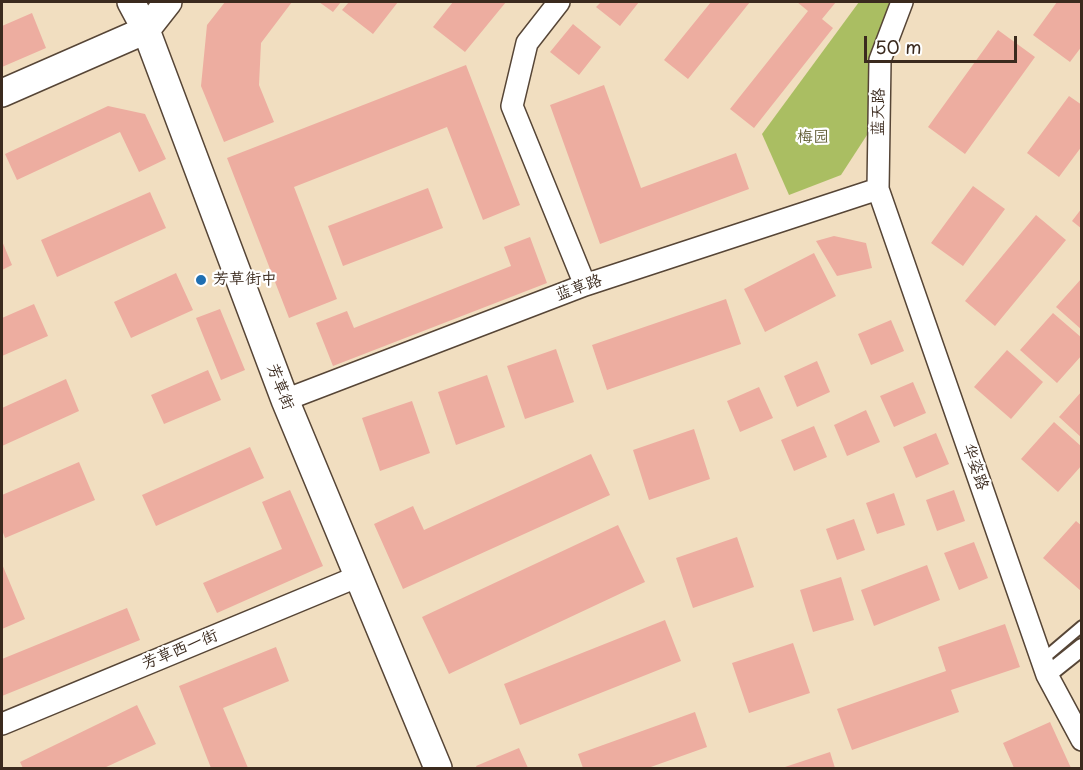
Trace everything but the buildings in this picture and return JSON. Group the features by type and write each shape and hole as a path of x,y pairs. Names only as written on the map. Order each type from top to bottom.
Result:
{"street":[{"name":"芳草街","path":"131,2 146,30 285,400 438,768"},
{"path":"2,93 146,30 168,2"},
{"path":"559,2 527,43 512,106 585,285"},
{"name":"蓝天路","path":"878,189 880,60 902,2"},
{"name":"蓝草路","path":"285,400 585,285 878,189"},
{"name":"华姿路","path":"878,189 1044,667 1082,740"},
{"name":"芳草西一街","path":"2,724 359,576"},
{"path":"1044,667 1082,647"}],"lane":[{"path":"1044,667 1082,626"}],"green space":[{"name":"梅园","path":"859,2 889,2 867,135 841,175 789,195 762,134"}],"place":[{"name":"芳草街中","path":"201,280"}]}
